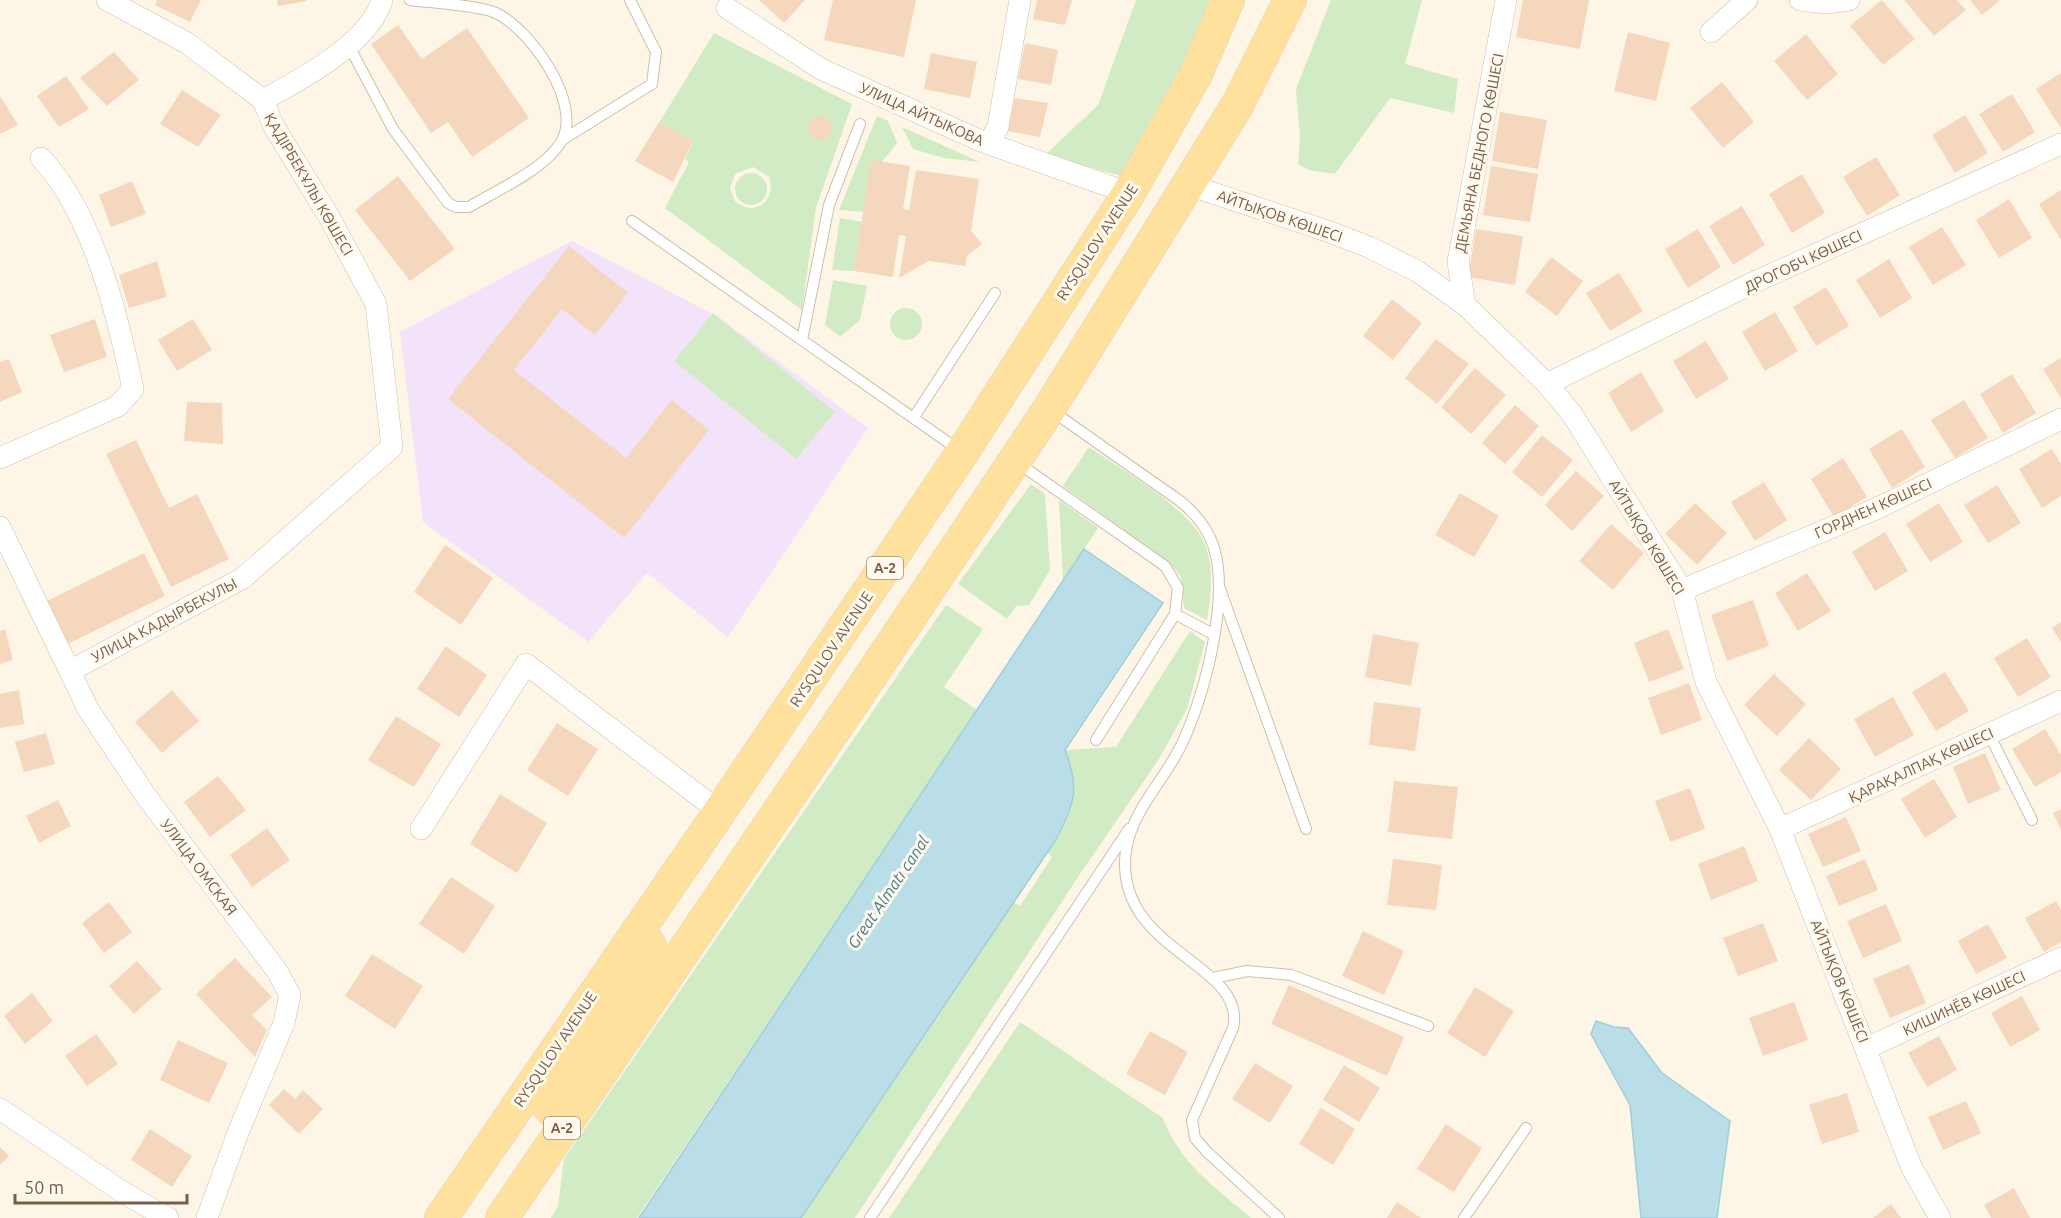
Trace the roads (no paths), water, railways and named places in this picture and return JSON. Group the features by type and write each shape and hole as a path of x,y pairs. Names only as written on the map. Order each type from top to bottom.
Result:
{"main road":[{"name":"RYSQULOV AVENUE","path":"441,1218 720,812 962,453 1129,193 1196,74 1228,0"},
{"name":"A-2","path":"501,1218 1049,409 1238,104 1290,0"},
{"path":"1009,379 1049,409"},
{"path":"731,880 714,866 714,858 826,693 825,688 813,674"},
{"path":"565,1124 548,1106 550,1100 651,952 651,945 638,930"}],"street":[{"name":"ҚАДІРБЕКҰЛЫ КӨШЕСІ","path":"107,0 187,43 263,100 273,125 328,215 376,304 392,447"},
{"path":"263,100 295,83 349,46 380,9 382,0"},
{"path":"990,144 998,127 1020,0"},
{"name":"ДЕМЬЯНА БЕДНОГО КӨШЕСІ","path":"1465,305 1458,262 1506,0"},
{"path":"1711,32 1747,0"},
{"path":"1800,0 1826,3 1848,0"},
{"name":"УЛИЦА АЙТЫКОВА","path":"727,8 821,69 990,144 1129,193"},
{"name":"ДРОГОБЧ КӨШЕСІ","path":"1547,384 1759,280 2061,144"},
{"path":"0,458 118,405 133,389 117,313 88,236 55,172 41,158"},
{"name":"АЙТЫҚОВ КӨШЕСІ","path":"1189,185 1369,247 1417,271 1465,305 1547,384 1572,414 1682,590 1706,682 1780,829 1911,1166 1940,1218"},
{"name":"ГОРДНЕН КӨШЕСІ","path":"1682,590 1878,508 2061,419"},
{"name":"УЛИЦА КАДЫРБЕКУЛЫ","path":"70,671 243,578 392,447"},
{"name":"УЛИЦА ОМСКАЯ","path":"0,527 88,709 146,796 277,971 290,995 284,1023 239,1130 207,1218"},
{"path":"421,829 526,664 720,812"},
{"name":"ҚАРАҚАЛПАҚ КӨШЕСІ","path":"1780,829 2061,701"},
{"name":"КИШИНЁВ КӨШЕСІ","path":"1867,1048 2061,958"},
{"path":"0,1109 124,1192 168,1218"}],"lane":[{"path":"410,0 496,13 517,31 534,47 560,85 567,117 562,140"},
{"path":"349,46 405,148 448,203 456,207 469,207 543,162 562,140 652,84 656,52 630,0"},
{"path":"802,340 829,206 860,124"},
{"path":"633,221 962,453"},
{"path":"914,417 995,293"},
{"path":"1049,409 1195,514 1206,530 1214,548 1220,587 1306,829"},
{"path":"1014,460 1165,566 1178,588 1175,614 1096,740"},
{"path":"870,1218 1176,755 1194,720 1203,692 1220,587"},
{"path":"1175,614 1213,634"},
{"path":"1989,734 2032,820"},
{"path":"1132,823 1125,872 1128,892 1134,907 1165,941 1226,990 1235,1017 1192,1120 1195,1138 1207,1152 1279,1218"},
{"path":"1213,978 1247,971 1291,975 1428,1026"},
{"path":"1464,1218 1526,1128"}],"water":[{"name":"Great Almatı canal","path":"1084,549 1163,603 1065,750 1073,775 1073,796 1067,817 1055,841 801,1218 639,1218"},
{"path":"1596,1021 1614,1027 1628,1028 1662,1073 1730,1121 1717,1218 1641,1218 1630,1105 1591,1034"}]}
